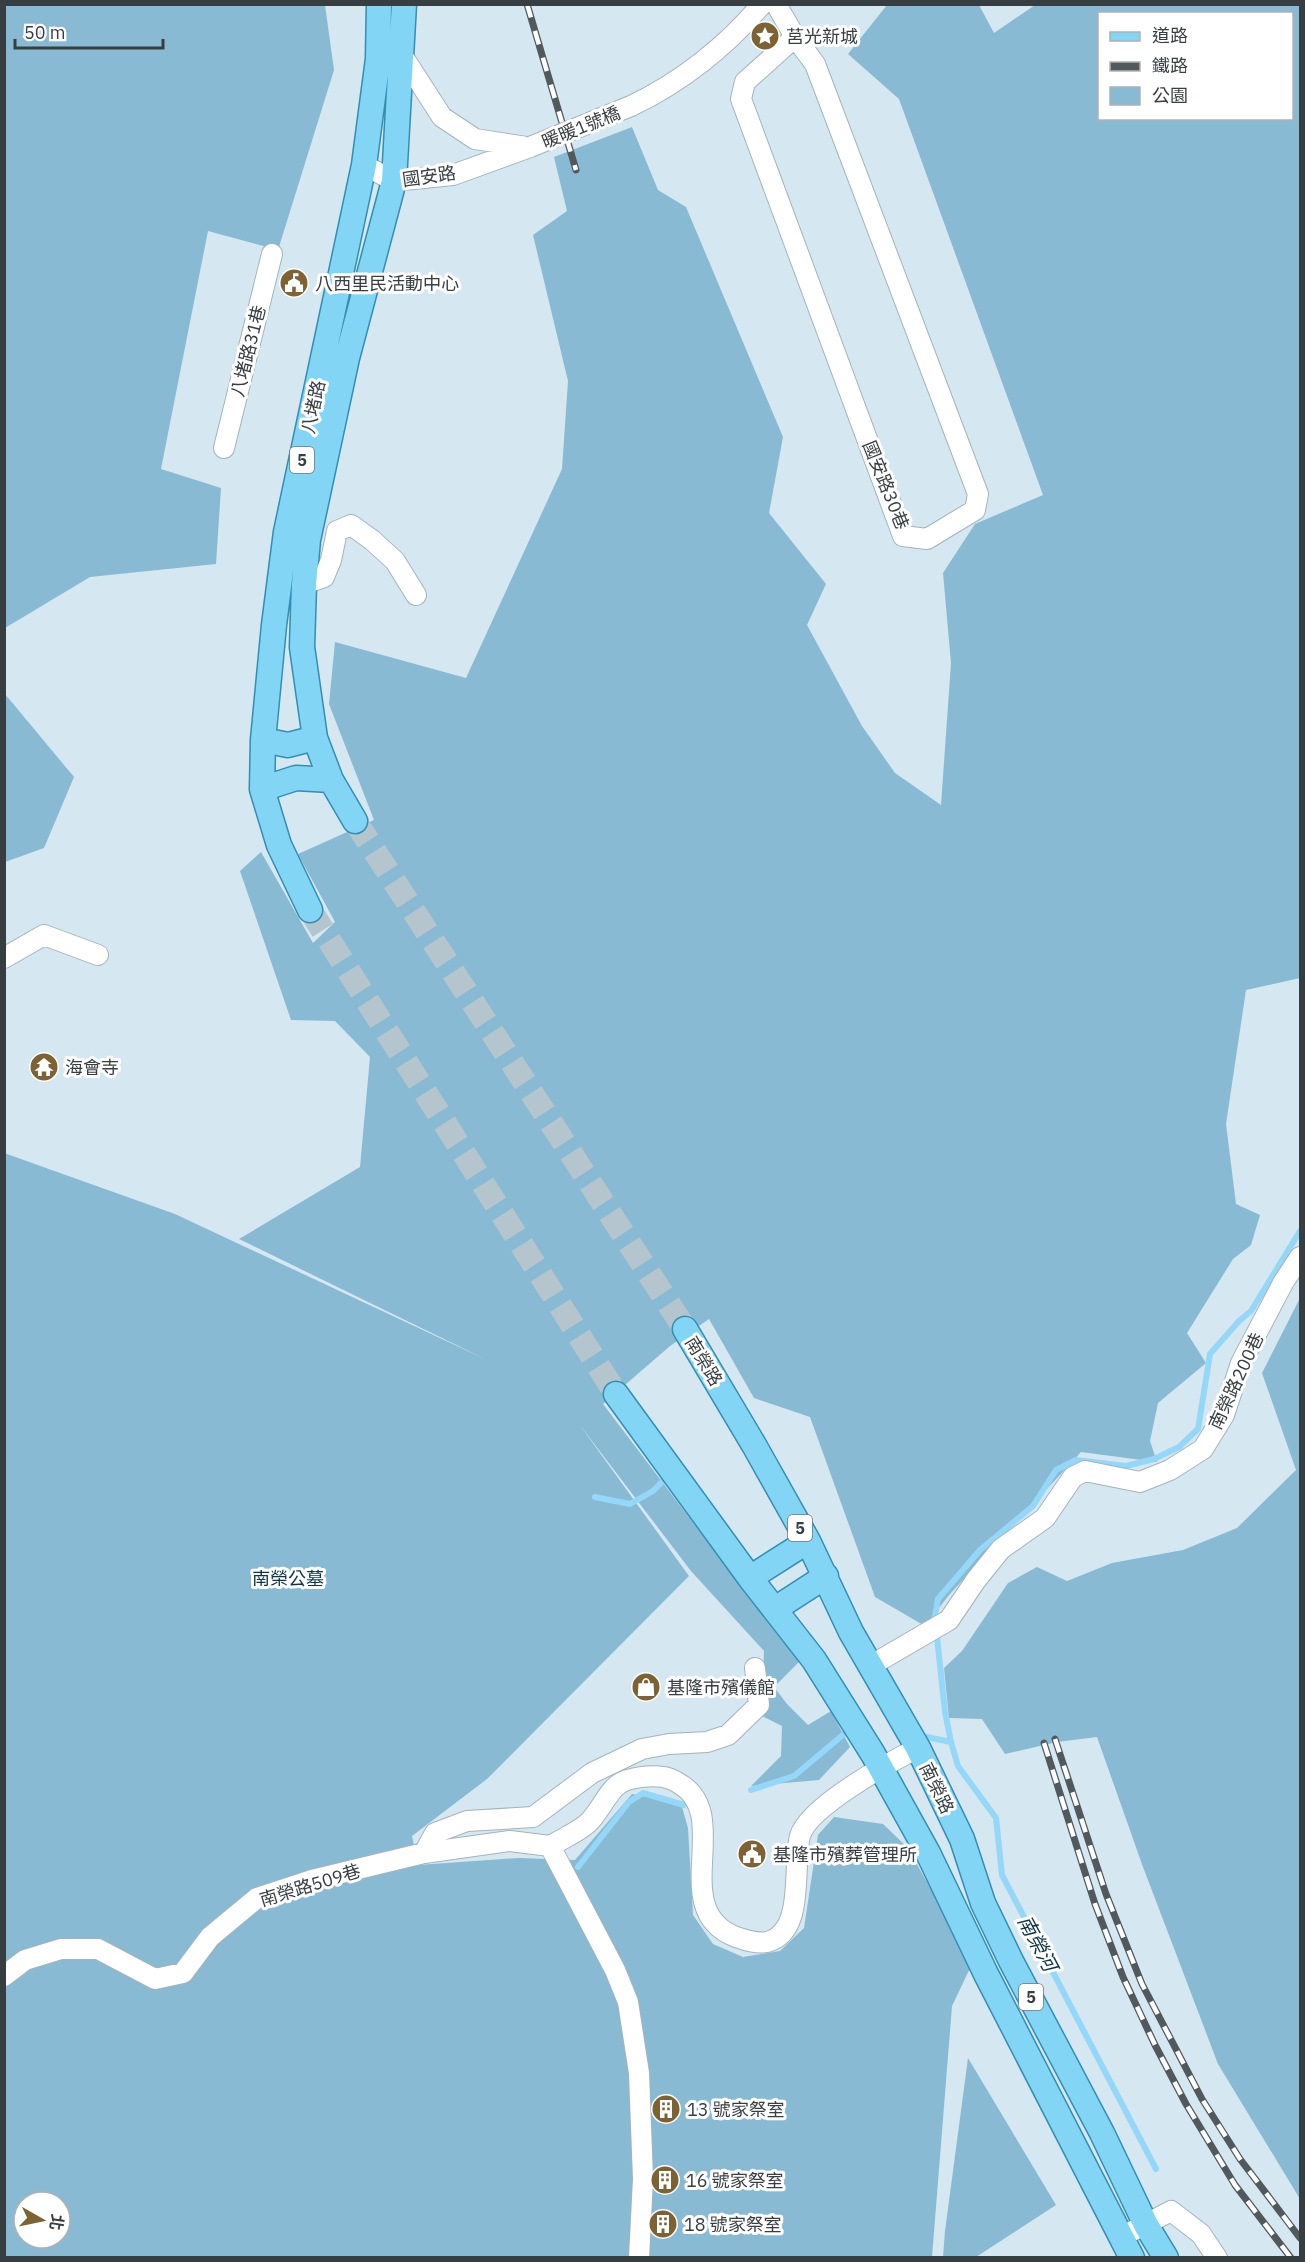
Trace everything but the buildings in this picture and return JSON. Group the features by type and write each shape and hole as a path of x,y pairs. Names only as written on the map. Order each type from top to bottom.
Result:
{"main road":[{"name":"八堵路","path":"310,910 279,845 262,789 263,740 286,532 364,165 378,59 379,4"},
{"name":"八堵路","path":"355,821 331,780 315,738 302,647 304,584 308,540 347,358 394,181 404,4"},
{"path":"263,740 288,745 315,738"},
{"path":"262,789 296,778 331,780"},
{"name":"南榮路","path":"685,1329 808,1541 851,1632 918,1748 962,1839 988,1913 1102,2133 1146,2225 1166,2258"},
{"name":"5","path":"616,1394 750,1578 814,1660 879,1767 927,1853 986,1974 1126,2247"},
{"name":"5","path":"750,1578 808,1541"},
{"path":"775,1608 826,1576"}],"street":[{"name":"暖暖1號橋","path":"530,147 631,106 674,83 716,51 762,4"},
{"name":"國安路30巷","path":"776,4 795,37 815,64 978,494 975,510 927,539 903,536 741,99 745,82 795,37"},
{"path":"402,55 442,117 475,139 530,147"},
{"name":"國安路","path":"364,165 394,181 453,176 530,147"},
{"name":"八堵路31巷","path":"224,448 272,254"},
{"path":"304,584 324,577 332,560 337,531 351,525 396,561 416,596"},
{"path":"4,958 44,935 98,955"},
{"name":"南榮路200巷","path":"870,1666 949,1620 976,1580 1001,1549 1046,1518 1073,1477 1085,1471 1140,1482 1170,1470 1203,1449 1224,1415 1241,1363 1283,1283 1300,1257"},
{"path":"424,1853 435,1833 467,1821 533,1817 592,1773 642,1749 669,1744 707,1742 728,1735 759,1705 754,1668"},
{"path":"639,2258 643,2180 639,2073 628,2002 615,1970 550,1846 588,1823 619,1784 651,1775 670,1778 688,1788 699,1803 703,1819 701,1888 709,1914 723,1932 747,1941 766,1942 780,1936 792,1920 800,1836 808,1820 879,1767 918,1748"},
{"name":"南榮路509巷","path":"4,1976 25,1960 61,1949 98,1949 155,1979 183,1973 210,1937 257,1898 312,1880 424,1853 510,1841 550,1846"},
{"path":"1126,2247 1146,2225 1170,2211 1201,2234 1217,2258"}],"green space":[{"path":"4,5 325,5 334,70 278,250 208,231 161,469 221,488 216,564 90,577 5,628"},
{"name":"南榮公墓","path":"887,5 979,5 994,33 1035,5 1300,5 1300,978 1246,990 1226,1124 1236,1204 1260,1215 1251,1245 1233,1259 1187,1333 1206,1363 1158,1403 1150,1441 1157,1462 1081,1452 949,1595 925,1626 875,1597 810,1417 754,1398 709,1319 670,1346 603,1404 799,1662 774,1687 808,1725 831,1711 850,1747 819,1780 751,1786 781,1756 782,1726 762,1716 764,1651 691,1571 579,1424 689,1576 487,1779 412,1836 418,1865 519,1858 575,1860 632,1794 681,1803 688,1828 693,1915 713,1944 743,1957 780,1951 804,1928 818,1835 834,1817 883,1824 908,1848 972,1964 952,2006 932,2257 5,2257 4,1153 175,1214 487,1360 239,1239 360,1167 370,1057 335,1021 291,1020 240,871 261,852 313,943 335,922 298,854 374,820 329,704 335,642 466,678 562,469 568,381 533,235 567,211 554,157 632,127 658,190 686,207 783,437 769,513 826,584 807,625 862,726 895,773 941,805 951,663 943,573 975,524 1043,495 899,99 848,54"},
{"path":"5,694 74,777 44,848 5,862"},
{"path":"1300,1298 1300,2199 1218,2064 1143,1867 1097,1737 1057,1742 1005,1754 982,1719 949,1718 944,1668 962,1651 1008,1583 1037,1567 1067,1581 1112,1563 1183,1550 1237,1528 1296,1470 1262,1373"},
{"path":"968,2058 1056,2205 976,2257 943,2257 945,2231"}],"waterway":[{"path":"934,1621 938,1599 980,1550 1033,1506 1056,1470 1076,1460 1126,1466 1154,1459 1179,1447 1198,1429 1210,1354 1251,1311 1300,1231"},
{"path":"595,1497 630,1504 653,1491 664,1480"},
{"path":"937,1637 945,1712 951,1742"},
{"name":"南榮河","path":"751,1790 794,1776 844,1734"},
{"name":"南榮河","path":"922,1736 951,1742 958,1766 996,1818 1002,1875 1156,2169"},
{"name":"南榮河","path":"578,1867 629,1802 643,1793 684,1805"}],"tunnel":[{"path":"355,821 685,1329"},
{"path":"310,910 616,1394"}],"railway":[{"path":"527,4 576,170"},
{"path":"1055,1739 1106,1894 1142,1984 1202,2099 1240,2159 1300,2238"},
{"path":"1044,1743 1095,1904 1123,1977 1155,2045 1186,2104 1235,2185 1291,2258"}],"place":[{"name":"莒光新城","path":"765,36"},
{"name":"八西里民活動中心","path":"294,283"},
{"name":"海會寺","path":"44,1067"},
{"name":"基隆市殯儀館","path":"646,1687"},
{"name":"基隆市殯葬管理所","path":"752,1854"},
{"name":"13 號家祭室","path":"666,2109"},
{"name":"16 號家祭室","path":"665,2180"},
{"name":"18 號家祭室","path":"663,2224"}]}
